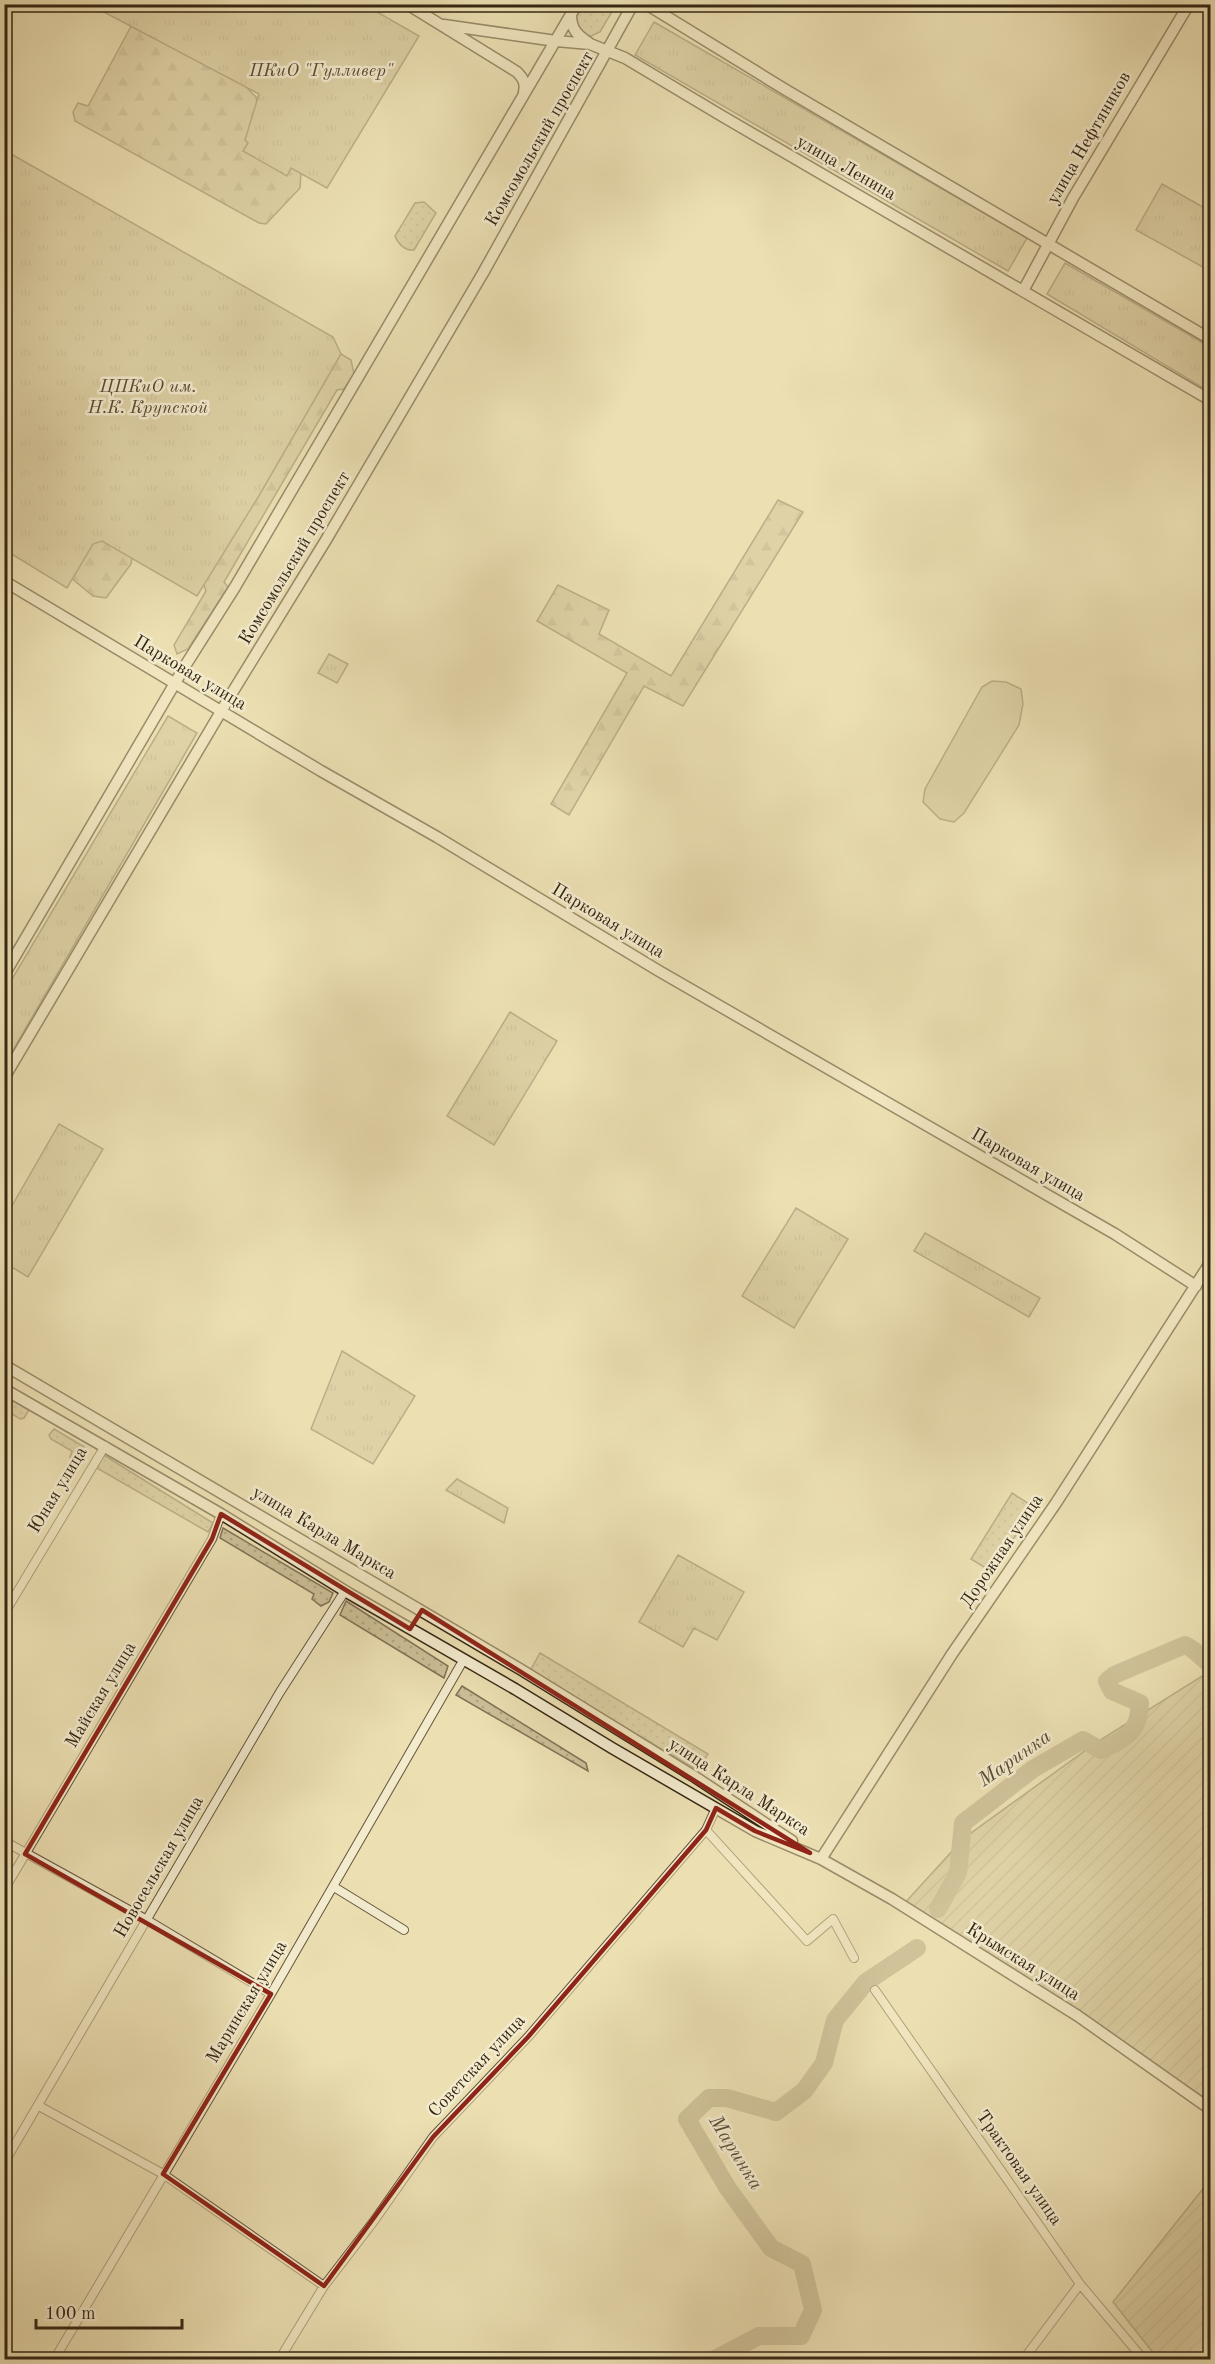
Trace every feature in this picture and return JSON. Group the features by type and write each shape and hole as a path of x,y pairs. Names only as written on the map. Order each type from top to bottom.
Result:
{"main road":[{"name":"улица Ленина","path":"407,4 517,72 523,78 524,92"},
{"name":"Комсомольский проспект","path":"4,1078 221,711 350,499 633,4"},
{"name":"улица Ленина","path":"646,4 786,90 1210,339"},
{"name":"улица Нефтяников","path":"1023,291 1047,244 1189,4"},
{"name":"Комсомольский проспект","path":"4,975 574,10"},
{"path":"574,10 571,25 576,33 590,44"},
{"name":"улица Ленина","path":"444,25 590,44 625,58 1210,400"},
{"name":"Парковая улица","path":"4,581 643,961 1114,1234 1196,1286"},
{"name":"Дорожная улица","path":"821,1859 952,1654 1056,1503 1210,1263"},
{"name":"улица Карла Маркса","path":"4,1365 422,1610 695,1777 810,1853"},
{"name":"улица Карла Маркса","path":"4,1389 221,1514 410,1629 755,1831 810,1853"},
{"path":"410,1629 422,1610"},
{"name":"Крымская улица","path":"810,1853 900,1904 1078,2016 1210,2109"}],"street":[{"name":"Юная улица","path":"4,1614 105,1446"},
{"name":"Майская улица","path":"4,1890 212,1539 221,1514"},
{"name":"Новосельская улица","path":"4,2163 280,1692 345,1590"},
{"name":"Маринская улица","path":"54,2360 334,1887 464,1659"},
{"name":"Советская улица","path":"279,2360 324,2286 374,2221 433,2137 528,2037 706,1830 716,1808"},
{"path":"706,1830 807,1941 833,1919 854,1958"},
{"path":"4,1841 147,1920 271,1994"},
{"path":"334,1887 404,1930"},
{"name":"Трактовая улица","path":"875,1990 1080,2284 1144,2360"},
{"path":"39,2106 163,2174 324,2286"},
{"path":"1023,2360 1080,2284"}],"highlighted area":[{"path":"221,1514 410,1629 422,1610 810,1853 755,1831 716,1808 706,1830 528,2037 433,2137 324,2286 163,2174 271,1994 25,1854 212,1539"}],"green space":[{"name":"ПКиО \"Гулливер\"","path":"59,5 365,5 419,36 327,188 291,168 287,176 243,151 248,143 245,140 259,94 104,12 68,9"},
{"path":"579,5 616,5 600,32 591,36 579,33 575,12"},
{"path":"135,19 241,82 256,97 260,114 301,172 300,188 266,224 259,223 75,121 73,112 78,103 88,106"},
{"path":"654,22 1027,238 1008,271 635,55"},
{"name":"ЦПКиО им. Н.К. Крупской","path":"4,150 333,337 341,354 260,494 197,596 102,541 93,544 67,588 5,550"},
{"path":"1162,184 1210,211 1210,271 1136,230"},
{"path":"424,202 436,213 414,250 405,248 395,236 415,203"},
{"path":"1065,263 1210,347 1210,392 1047,294"},
{"path":"341,354 351,360 354,374 344,389 337,390 224,582 228,587 188,649 177,654 174,645 206,591 201,578 310,367"},
{"path":"778,500 803,512 683,706 644,686 569,815 551,804 627,673 537,621 558,585 609,610 599,634 671,676"},
{"path":"140,511 131,564 106,598 93,596 64,572 75,539"},
{"path":"329,654 348,664 337,683 318,673"},
{"path":"992,681 1006,682 1021,689 1023,704 1019,725 964,813 954,822 940,819 923,802 925,789 982,687"},
{"path":"168,716 197,733 5,1064 5,991"},
{"path":"510,1012 557,1041 494,1145 447,1116"},
{"path":"59,1124 103,1149 28,1277 5,1263 5,1218"},
{"path":"796,1208 848,1239 794,1328 742,1296"},
{"path":"925,1233 1040,1298 1029,1317 914,1251"},
{"path":"342,1351 415,1396 373,1464 311,1429"},
{"path":"5,1395 29,1410 24,1418 20,1419 5,1409"},
{"path":"54,1429 86,1448 80,1459 70,1457 72,1451 51,1439 49,1435"},
{"path":"102,1454 213,1523 208,1532 95,1467"},
{"path":"457,1479 508,1508 504,1523 446,1490"},
{"path":"1012,1493 1034,1507 992,1572 971,1559"},
{"path":"223,1528 333,1593 329,1602 321,1606 312,1599 314,1594 220,1538"},
{"path":"678,1555 744,1592 717,1640 694,1628 683,1647 639,1622"},
{"path":"346,1601 448,1666 444,1678 340,1615"},
{"path":"540,1653 708,1754 697,1770 530,1671"},
{"path":"1210,1671 1210,2101 902,1906 964,1838 1097,1742"},
{"path":"462,1686 586,1763 588,1771 456,1695"},
{"path":"1210,2180 1210,2359 1158,2359 1113,2302"}],"waterway":[{"name":"Маринка","path":"938,1909 958,1873 963,1823 1033,1769 1083,1740 1101,1750 1118,1742 1134,1728 1140,1703 1112,1691 1107,1681 1114,1675 1185,1645 1210,1664"},
{"name":"Маринка","path":"713,2360 759,2336 801,2336 813,2310 802,2264 771,2248 727,2187 687,2119 709,2098 727,2098 776,2112 804,2091 824,2063 835,2020 866,1982 917,1948"}]}
